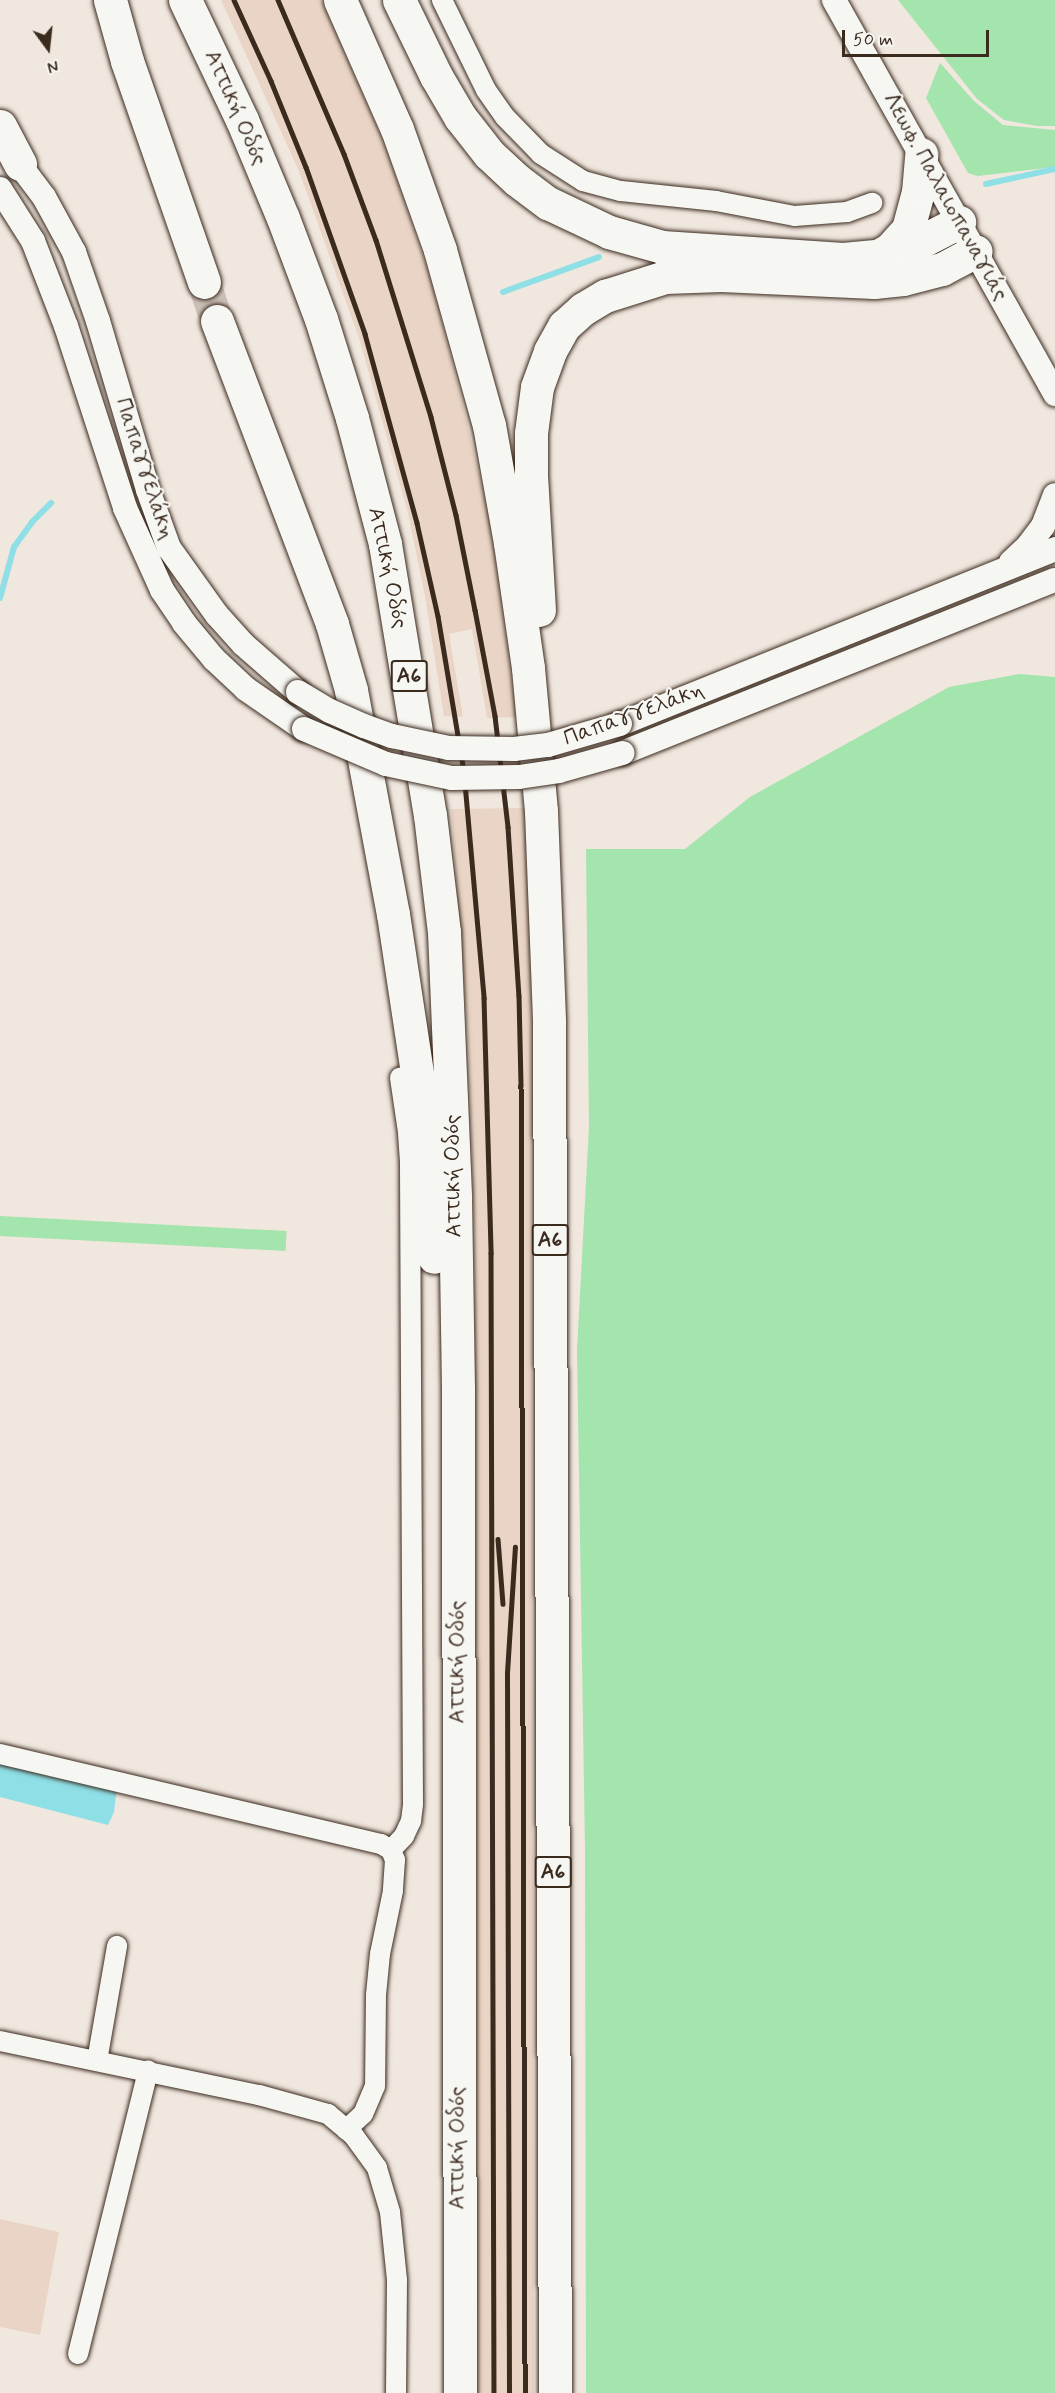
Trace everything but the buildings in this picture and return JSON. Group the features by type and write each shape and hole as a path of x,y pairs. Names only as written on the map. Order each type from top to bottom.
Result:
{"highway":[{"path":"110,0 127,62 204,282"},
{"name":"Αττική Οδός","path":"185,0 247,131 321,319 352,418 385,544 430,815 444,932 451,1079 458,1389 460,2393"},
{"name":"Α6","path":"340,0 397,129 440,250 489,425 510,543 528,668 541,811 549,1022 555,2393"},
{"path":"399,0 459,117 489,153 517,180 548,203 579,220 609,232 663,246 832,259 872,258 897,254 915,247 959,222"},
{"path":"0,126 7,164"},
{"path":"872,258 890,249 908,229 918,192 921,154"},
{"path":"541,811 541,640 531,433 537,387 550,351 564,326 583,309 605,296 665,277 721,275 874,282 923,274 959,261 976,251"},
{"path":"218,321 332,624 351,690 393,914 419,1085 430,1192 434,1263 458,1389"}],"street":[{"path":"442,0 486,90 505,117 541,154 583,181 621,191 716,201 795,216 847,212 872,203"},
{"name":"Λεωφ. Παλαιοπαναγιάς","path":"834,0 1055,394"},
{"name":"Παπαγγελάκη","path":"7,164 44,197 74,252 98,321 148,490 170,548 217,615 269,670 298,692 330,711 364,726 423,744 449,748 514,749 548,745 620,724 1055,549"},
{"name":"Παπαγγελάκη","path":"7,164 33,241 66,326 125,508 162,590 184,623 214,659 246,689 304,729 386,764 452,778 519,777 559,771 622,753 1055,580"},
{"path":"994,574 1028,546 1043,526 1055,495"},
{"path":"391,1850 404,1836 411,1821 413,1804 410,1162 400,1078"},
{"path":"0,1754 381,1844 391,1850 394,1860 393,1891 380,1954 376,1995 375,2086 363,2114 346,2130"},
{"path":"97,2061 117,1946"},
{"path":"0,2041 259,2095 328,2114 346,2130 377,2169 390,2212 397,2280 396,2393"},
{"path":"78,2354 148,2072"}],"shaded area":[{"path":"221,0 321,0 385,146 431,280 489,517 517,717 487,718 472,629 449,634 463,717 444,716 425,596 408,513 359,338 299,171"},
{"path":"528,808 531,1009 534,2393 478,2393 475,2130 475,1244 468,1030 451,809"},
{"path":"0,2219 59,2232 40,2335 0,2327"}],"green space":[{"path":"898,0 1055,0 1055,126 1037,126 1004,120 977,99"},
{"path":"940,63 974,101 1003,125 1055,130 1055,167 978,176 968,173 926,98"},
{"path":"1020,674 1055,677 1055,2393 586,2393 585,1847 577,1350 589,1127 586,849 685,849 750,797 949,687"},
{"path":"0,1216 287,1231 286,1251 0,1236"}],"water":[{"path":"0,1760 117,1788 114,1812 108,1825 0,1797"}],"waterway":[{"path":"986,184 1055,169"},
{"path":"503,292 599,257"},
{"path":"0,598 14,547 32,522 51,503"}],"tunnel":[{"path":"204,282 217,321"}],"railway":[{"path":"234,0 271,81 306,167 365,334 417,523 438,616 464,772 484,998 491,1253 494,2393"},
{"path":"278,0 344,154 376,240 431,417 456,515 495,716 508,827 519,996 521,1086 525,2393"},
{"path":"498,1539 503,1604"},
{"path":"509,2393 507,1673 515,1547"}]}
